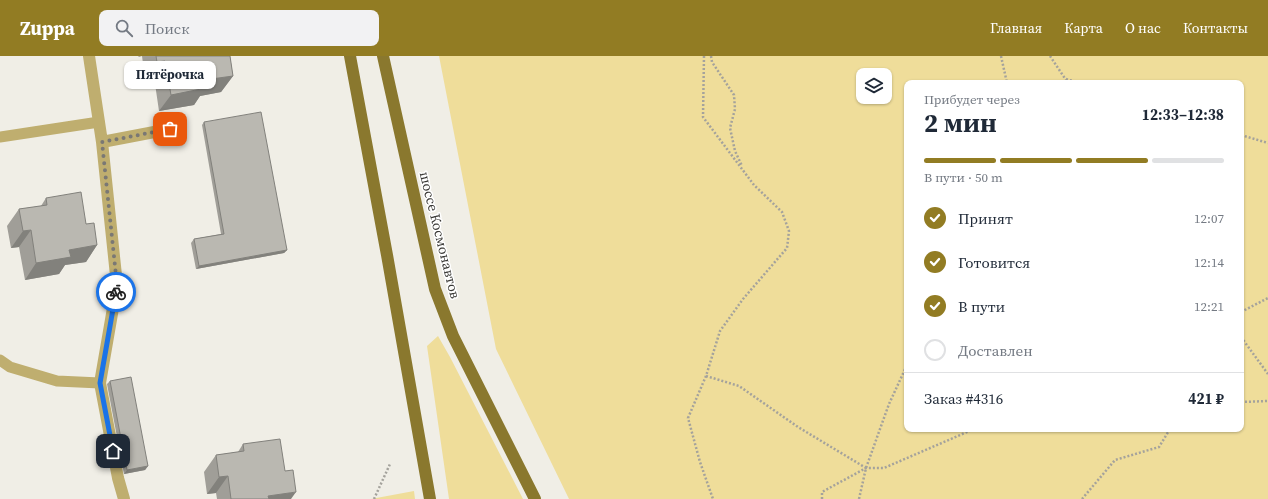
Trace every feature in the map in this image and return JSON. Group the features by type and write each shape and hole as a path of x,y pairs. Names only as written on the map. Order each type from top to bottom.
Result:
{"main road":[{"path":"350,56 430,499"},
{"name":"шоссе Космонавтов","path":"383,56 435,289 453,336 535,499"}],"street":[{"path":"89,56 102,142 117,285 100,383 118,478 124,499"},
{"path":"102,142 170,129"}],"lane":[{"path":"0,137 99,122"},
{"path":"0,360 10,367 57,381 100,383"}],"path":[{"path":"704,56 703,117 754,185 782,212 789,231 787,248 743,299 720,331 706,376 688,418 700,462 714,499"},
{"path":"711,56 712,62 734,94 735,109 730,128 735,151 744,170"},
{"path":"1002,56 1007,80"},
{"path":"1050,56 1065,79 1068,80"},
{"path":"1244,136 1268,144"},
{"path":"1244,310 1268,298"},
{"path":"1244,341 1268,374"},
{"path":"859,499 866,468 889,404 904,372"},
{"path":"706,376 739,386 798,427 866,468"},
{"path":"1244,402 1268,401"},
{"path":"822,499 822,492 866,468 884,468 967,432"},
{"path":"1082,499 1115,460 1159,447 1168,432"},
{"path":"374,499 390,464"}],"shaded area":[{"path":"439,56 1268,56 1268,499 569,499 496,349"},
{"path":"438,336 523,499 449,499 427,346"},
{"path":"414,491 415,499 371,499"}],"building":[{"path":"156,56 230,56 233,76 204,80 206,88 171,95 165,61 157,62"},
{"path":"261,112 287,250 199,266 194,239 224,234 204,122"},
{"path":"81,192 86,224 94,223 97,245 69,250 71,257 36,263 31,230 23,231 19,209 47,205 46,198"},
{"path":"131,377 148,466 127,470 110,381"},
{"path":"280,439 285,471 293,470 296,492 268,496 269,499 231,499 228,476 219,477 216,455 244,451 243,444"}],"way so far":[{"path":"116,292 117,285 102,142 170,129"}],"place":[{"name":"Пятёрочка","path":"170,129"}],"route":[{"path":"113,451 100,383 116,292"}]}
